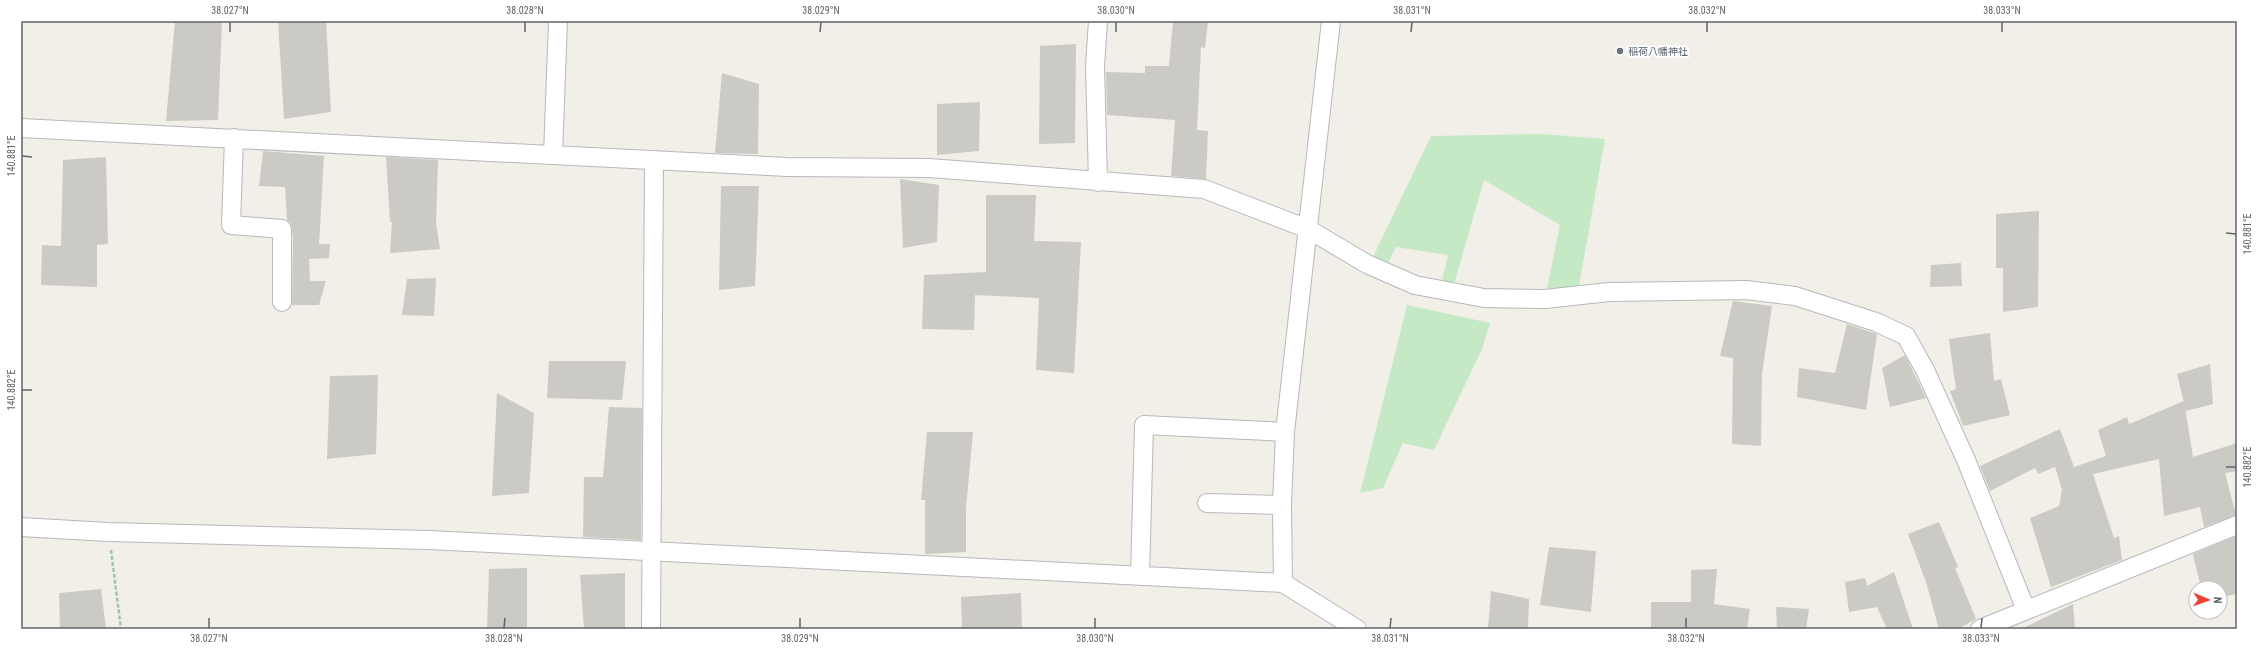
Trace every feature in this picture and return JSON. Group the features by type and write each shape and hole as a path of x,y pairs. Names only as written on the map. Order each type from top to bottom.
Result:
{"street":[{"path":"553,155 558,21"},
{"path":"1098,21 1096,66 1098,182"},
{"path":"1283,583 1282,505 1285,432 1331,21"},
{"path":"21,128 787,166 929,168 1204,189 1308,229 1367,264 1415,284 1484,298 1545,299 1609,292 1746,290 1795,296 1876,322 1906,336 1925,370 1966,460 2026,610"},
{"path":"234,138 231,225 282,229 282,302"},
{"path":"651,629 654,160"},
{"path":"1140,576 1144,425 1285,432"},
{"path":"1207,502 1282,505"},
{"path":"1980,629 2237,525"},
{"path":"21,527 108,532 429,540 1283,583 1336,623 1357,629"}],"path":[{"path":"108,532 121,629"}],"green space":[{"path":"1542,134 1605,139 1579,286 1547,289 1560,225 1484,180 1454,284 1442,281 1448,255 1396,247 1387,265 1373,257 1431,136"},
{"path":"1407,305 1490,323 1482,349 1434,450 1403,443 1383,488 1360,493"}],"building":[{"path":"175,21 222,21 218,120 166,121"},
{"path":"278,21 326,21 331,112 284,119"},
{"path":"1173,21 1208,21 1205,48 1201,47 1197,130 1208,131 1206,179 1171,176 1175,120 1107,115 1106,72 1145,73 1145,66 1169,66"},
{"path":"1076,44 1075,143 1039,144 1040,46"},
{"path":"722,73 759,84 758,154 715,153"},
{"path":"980,102 979,151 937,155 937,104"},
{"path":"263,151 324,156 319,244 330,244 329,258 309,259 310,281 326,281 319,305 292,305 293,238 291,224 287,220 285,187 259,186"},
{"path":"106,157 108,244 97,245 97,287 41,285 42,245 61,246 63,160"},
{"path":"386,157 438,160 436,223 440,249 390,253 392,222 390,222"},
{"path":"900,179 939,185 937,242 903,248"},
{"path":"721,186 759,186 755,286 719,290"},
{"path":"986,195 1036,195 1034,241 1081,242 1074,373 1036,370 1039,298 975,295 974,330 922,329 924,275 986,272"},
{"path":"2039,211 2038,307 2003,312 2003,268 1996,268 1996,214"},
{"path":"1961,263 1962,286 1930,287 1931,265"},
{"path":"436,278 434,316 402,315 407,279"},
{"path":"1733,301 1772,306 1762,374 1761,446 1732,444 1733,358 1720,356"},
{"path":"1847,324 1877,334 1866,410 1797,397 1799,368 1835,373"},
{"path":"1990,333 1994,381 2001,379 2010,415 1963,426 1950,391 1956,389 1949,339"},
{"path":"1905,355 1926,398 1890,407 1882,368"},
{"path":"549,361 626,361 622,400 547,398"},
{"path":"2210,364 2213,404 2186,411 2177,374"},
{"path":"378,375 376,454 327,459 330,376"},
{"path":"497,393 534,413 529,493 492,496"},
{"path":"2184,401 2193,457 2237,443 2237,471 2225,473 2236,515 2204,527 2200,507 2164,516 2159,459 2093,474 2114,538 2119,536 2122,560 2051,587 2030,518 2059,506 2062,490 2055,467 2038,474 2035,468 1990,491 1980,466 2060,429 2074,467 2106,456 2098,430 2127,417 2129,424"},
{"path":"609,407 642,408 641,540 583,537 584,477 603,477"},
{"path":"927,432 973,432 966,508 966,552 925,554 925,500 921,500"},
{"path":"1939,522 1958,567 1955,568 1976,619 1958,629 1939,629 1926,582 1908,534"},
{"path":"2237,536 2237,594 2228,596 2228,580 2199,580 2193,554"},
{"path":"1549,547 1596,551 1591,612 1540,605"},
{"path":"527,568 527,629 487,629 489,569"},
{"path":"1717,569 1714,604 1750,609 1747,629 1651,629 1651,602 1691,602 1691,570"},
{"path":"1894,572 1913,629 1887,629 1877,607 1849,612 1845,582 1865,578 1867,586"},
{"path":"625,573 625,629 584,629 580,575"},
{"path":"101,589 106,629 60,629 59,593"},
{"path":"1491,591 1529,599 1528,629 1488,629"},
{"path":"1021,593 1022,629 962,629 961,597"},
{"path":"2073,604 2075,629 2021,629"},
{"path":"1776,607 1809,609 1806,629 1777,629"}],"place":[{"name":"稲荷八幡神社","path":"1620,51"}]}
